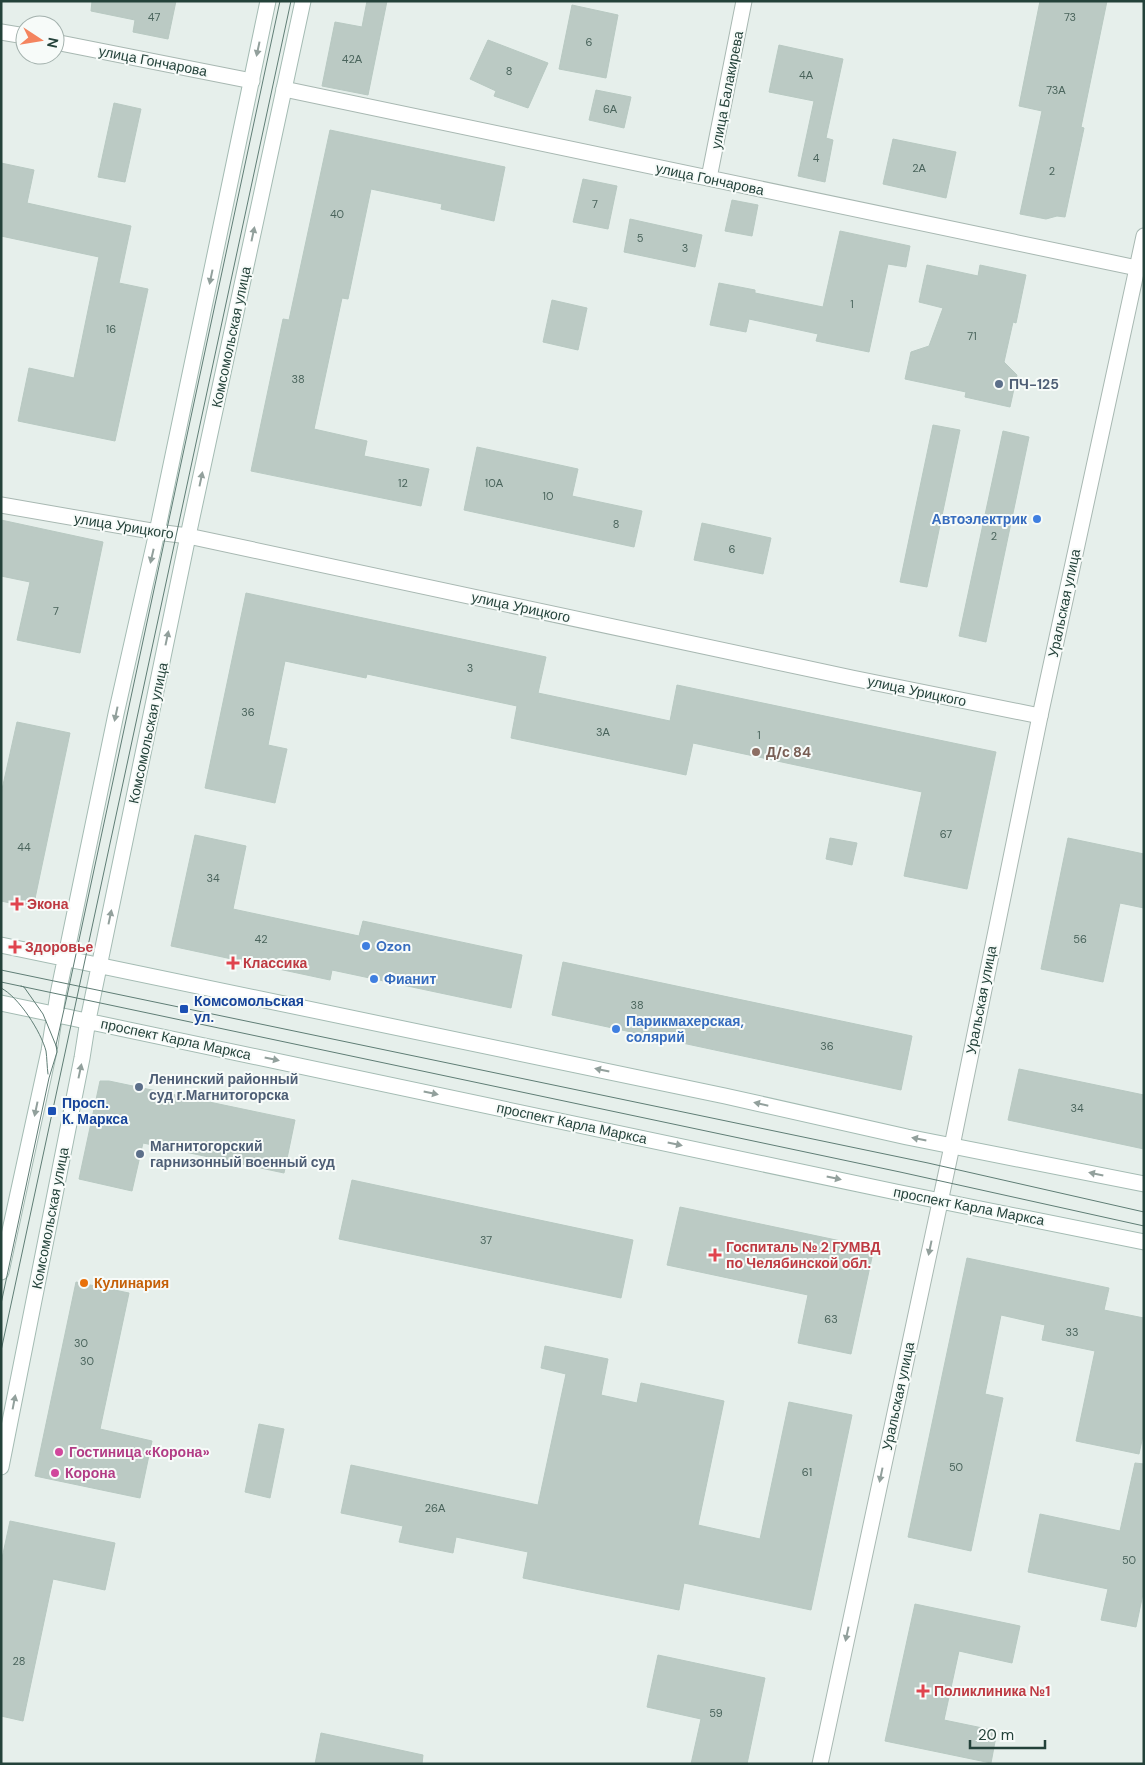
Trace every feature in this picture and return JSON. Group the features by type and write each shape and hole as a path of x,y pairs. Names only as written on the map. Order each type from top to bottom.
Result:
{"main road":[{"path":"1,1272 49,1051 65,958 116,714 157,532 268,1"},
{"name":"Комсомольская улица","path":"1,1467 88,1020 188,536 303,1"},
{"name":"улица Балакирева","path":"709,178 744,1"},
{"path":"1,32 15,34"},
{"name":"улица Гончарова","path":"65,44 252,80"},
{"name":"улица Гончарова","path":"284,89 1137,268"},
{"name":"Уральская улица","path":"820,1764 952,1146 1040,716 1144,236"},
{"name":"улица Урицкого","path":"1,505 188,536 842,676 1040,716"},
{"path":"1,945 725,1096 907,1137 1144,1184"},
{"name":"проспект Карла Маркса","path":"1,1003 1144,1242"}],"building":[{"path":"92,1 176,1 168,39 133,32 135,20 91,11"},
{"path":"367,1 387,1 368,95 322,86 335,22 362,27"},
{"path":"1040,1 1107,1 1081,127 1084,128 1065,217 1057,216 1046,219 1020,214 1042,111 1019,106"},
{"path":"572,5 618,15 606,78 559,69"},
{"path":"488,40 548,63 528,108 494,96 496,91 470,79"},
{"path":"779,45 843,59 826,138 833,140 825,182 798,176 814,101 769,92"},
{"path":"596,90 631,97 624,128 589,120"},
{"path":"114,103 141,109 125,182 98,177"},
{"path":"330,130 505,167 494,221 441,209 442,204 371,189 348,299 342,298 314,429 367,441 364,456 429,469 421,506 251,471 283,319 289,320"},
{"path":"893,139 956,152 946,198 883,184"},
{"path":"1,163 34,170 27,203 131,226 119,283 148,289 115,441 18,421 29,368 74,378 99,257 1,236"},
{"path":"583,179 617,186 608,229 573,222"},
{"path":"732,200 758,205 752,236 725,231"},
{"path":"630,219 702,235 695,267 624,252"},
{"path":"840,231 910,246 906,267 888,264 869,352 816,341 818,334 749,319 746,332 710,325 719,283 755,290 755,293 823,307"},
{"path":"927,265 978,276 980,265 1026,275 1016,323 1013,322 1004,362 1017,375 1010,407 965,397 966,392 905,379 911,352 929,346 943,308 919,302"},
{"path":"552,300 587,308 578,350 543,342"},
{"path":"933,425 960,430 927,587 900,582"},
{"path":"1003,431 1029,437 986,642 959,636"},
{"path":"477,447 578,469 572,496 642,511 634,547 464,510"},
{"path":"1,520 103,542 80,653 17,640 30,582 1,576"},
{"path":"702,523 771,538 763,574 694,560"},
{"path":"246,593 546,657 538,693 670,721 677,685 996,752 967,889 904,876 922,792 693,743 686,775 511,738 517,706 367,674 366,678 285,661 268,745 287,749 275,803 205,788"},
{"path":"17,722 70,733 33,908 1,901 1,794"},
{"path":"195,835 246,846 233,909 359,936 363,921 522,955 511,1008 332,970 330,980 171,946"},
{"path":"830,838 857,843 852,865 826,859"},
{"path":"1068,838 1144,854 1144,908 1120,903 1103,982 1041,969"},
{"path":"563,962 912,1036 901,1090 552,1015"},
{"path":"1019,1069 1144,1095 1144,1149 1008,1120"},
{"path":"100,1081 109,1081 295,1120 284,1173 143,1143 132,1191 79,1179"},
{"path":"352,1180 633,1240 621,1298 339,1239"},
{"path":"680,1207 874,1248 851,1354 798,1343 808,1295 667,1265"},
{"path":"967,1258 1109,1288 1104,1310 1144,1318 1144,1431 1139,1454 1076,1441 1095,1351 1042,1340 1045,1325 1001,1315 985,1394 1003,1398 971,1551 908,1537"},
{"path":"76,1282 129,1293 100,1429 152,1441 140,1498 35,1476"},
{"path":"545,1346 608,1359 601,1395 637,1403 641,1383 724,1401 698,1525 760,1539 789,1402 852,1415 811,1610 684,1583 679,1610 585,1591 523,1578 528,1552 456,1537 453,1553 399,1542 403,1526 341,1513 351,1465 538,1505 566,1374 541,1368"},
{"path":"259,1424 284,1429 270,1498 245,1492"},
{"path":"1135,1463 1144,1464 1144,1589 1136,1627 1101,1620 1108,1589 1028,1572 1040,1514 1120,1531"},
{"path":"10,1521 115,1543 105,1590 53,1579 23,1721 1,1716 1,1563"},
{"name":"Поликлиника №1","path":"915,1604 1020,1626 1012,1663 959,1651 944,1720 997,1731 991,1763 885,1741"},
{"path":"658,1655 765,1678 747,1764 691,1764 701,1719 647,1707"},
{"path":"321,1733 423,1755 422,1764 315,1764"}],"tram line":[{"path":"1,1304 49,1078 57,1052 56,1045 280,1"},
{"path":"1,1351 291,1"},
{"path":"1,970 928,1163 1144,1212"},
{"path":"1,982 900,1172 1144,1226"},
{"path":"21,986 24,987 43,1014 57,1048"},
{"path":"1,988 22,1007 39,1034 46,1051 48,1074"}],"place":[{"name":"ПЧ-125","path":"999,384"},
{"name":"Автоэлектрик","path":"1037,519"},
{"name":"Д/с 84","path":"756,752"},
{"name":"Экона","path":"17,904"},
{"name":"Ozon","path":"366,946"},
{"name":"Здоровье","path":"15,947"},
{"name":"Классика","path":"233,963"},
{"name":"Фианит","path":"374,979"},
{"name":"Комсомольская ул.","path":"184,1009"},
{"name":"Парикмахерская, солярий","path":"616,1029"},
{"name":"Ленинский районный суд г.Магнитогорска","path":"139,1087"},
{"name":"Просп. К. Маркса","path":"52,1111"},
{"name":"Магнитогорский гарнизонный военный суд","path":"140,1154"},
{"name":"Госпиталь № 2 ГУМВД по Челябинской обл.","path":"715,1255"},
{"name":"Кулинария","path":"84,1283"},
{"name":"Гостиница «Корона»","path":"59,1452"},
{"name":"Корона","path":"55,1473"},
{"name":"Поликлиника №1","path":"923,1691"}]}
